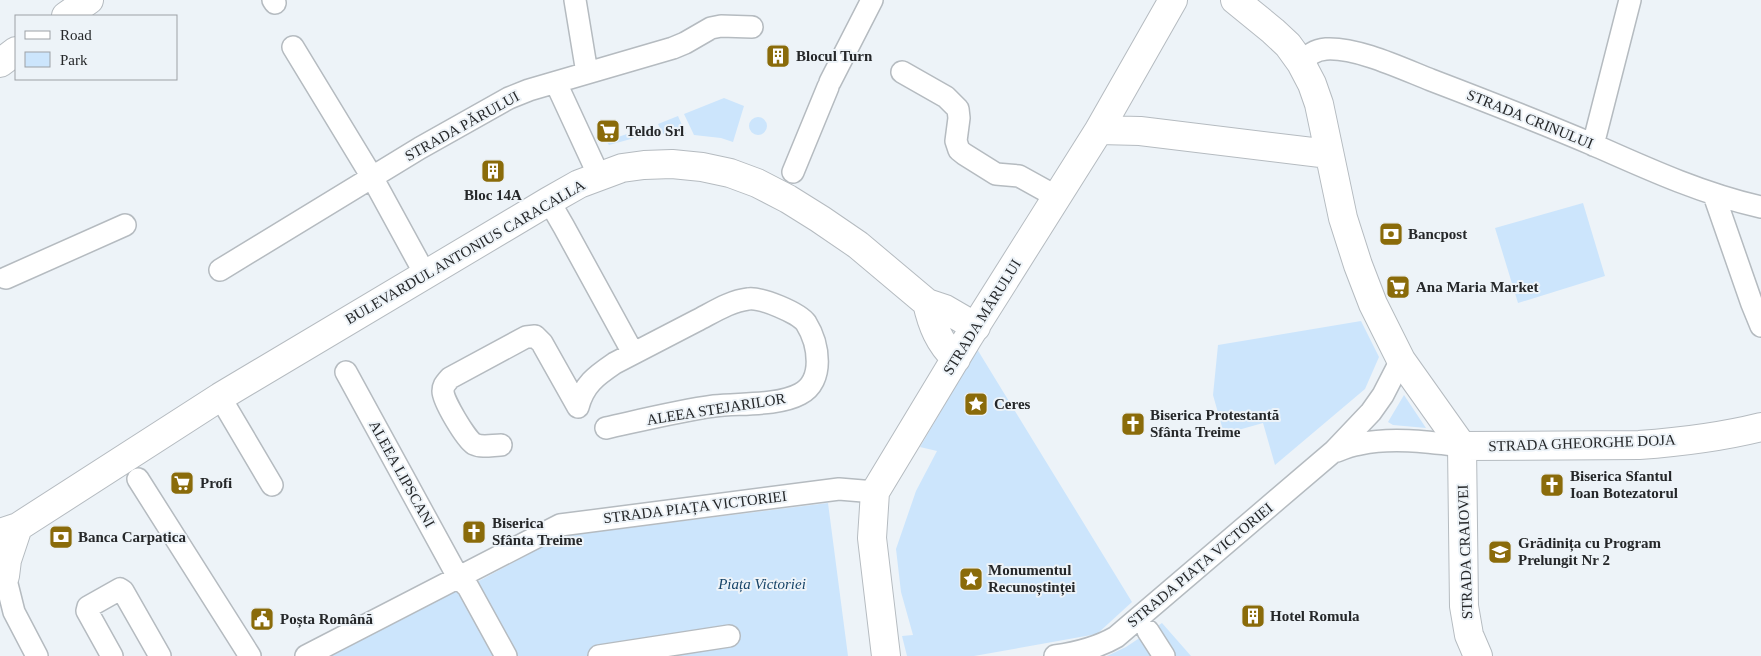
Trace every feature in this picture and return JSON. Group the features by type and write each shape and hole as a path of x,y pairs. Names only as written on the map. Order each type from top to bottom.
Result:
{"main road":[{"path":"67,15 89,0"},
{"name":"STRADA MĂRULUI","path":"886,656 872,538 875,492 1099,130 1173,0"},
{"path":"1235,0 1288,46 1301,63 1312,84 1319,104 1343,218 1373,304 1400,360 1462,446"},
{"path":"0,62 15,52"},
{"path":"1099,130 1133,130 1329,154"},
{"name":"BULEVARDUL ANTONIUS CARACALLA","path":"3,566 9,530 220,396 548,201 579,184 622,168 672,164 702,167 758,183 788,199 850,240 927,303 945,309 976,327"},
{"path":"927,303 940,341 956,359"},
{"name":"STRADA GHEORGHE DOJA","path":"1462,446 1639,445 1668,443 1738,433 1761,427"},
{"name":"STRADA CRAIOVEI","path":"1462,446 1464,606 1469,635 1478,656"}],"street":[{"path":"575,0 587,73"},
{"path":"793,172 829,86 872,0"},
{"path":"1593,145 1630,0"},
{"name":"STRADA PĂRULUI","path":"220,270 420,148 509,98 528,90 673,48 711,28 721,26 752,27"},
{"path":"293,47 372,177 425,274"},
{"name":"STRADA CRINULUI","path":"1301,63 1312,52 1327,49 1346,51 1375,58 1503,107 1714,194 1761,207"},
{"path":"902,72 946,98 958,108 959,118 956,141 959,150 996,174 1019,176 1057,197"},
{"path":"556,83 599,176"},
{"path":"1714,194 1761,326"},
{"path":"548,201 634,353"},
{"path":"6,278 125,225"},
{"name":"ALEEA STEJARILOR","path":"501,444 475,445 467,438 443,394 444,385 450,378 526,337 535,336 542,343 578,407 582,393 589,383 615,363 724,306 749,298 781,306 805,322 814,343 818,364 816,376 810,388 788,399 712,406 606,428"},
{"name":"STRADA PIAȚA VICTORIEI","path":"1054,656 1093,648 1116,637 1334,451 1371,412 1383,395 1400,360"},
{"name":"ALEEA LIPSCANI","path":"346,372 458,577 468,587 506,656"},
{"path":"220,396 272,486"},
{"name":"STRADA PIAȚA VICTORIEI","path":"1334,451 1361,444 1384,442 1432,442 1462,446"},
{"path":"242,656 135,481 250,656"},
{"name":"STRADA PIAȚA VICTORIEI","path":"306,656 560,525 839,489 875,492"},
{"path":"3,566 7,607 37,656"},
{"path":"112,656 87,611 88,607 120,589 123,591 160,656"},
{"path":"1148,631 1164,656"},
{"path":"599,656 729,636"}],"green space":[{"path":"724,98 744,106 733,142 721,138 694,135 684,114"},
{"path":"678,116 686,134 663,134 658,124"},
{"path":"754,117 762,117 767,122 765,133 754,135 749,130 749,122"},
{"path":"654,125 659,135 649,134 609,145 606,141"},
{"path":"1583,203 1605,276 1518,303 1495,228"},
{"path":"1361,321 1379,357 1365,389 1275,465 1263,423 1224,434 1213,395 1218,345"},
{"path":"977,349 1132,602 1097,634 974,656 907,656 902,636 913,635 901,592 896,549 916,491 937,451 920,447"},
{"path":"1404,395 1426,428 1393,425 1388,422"},
{"name":"Piața Victoriei","path":"828,503 848,656 325,656 465,583 477,582 562,536"},
{"path":"1162,623 1191,656 1107,656 1126,647"}],"place":[{"name":"Blocul Turn","path":"778,56"},
{"name":"Teldo Srl","path":"608,131"},
{"name":"Bloc 14A","path":"493,171"},
{"name":"Bancpost","path":"1391,234"},
{"name":"Ana Maria Market","path":"1398,287"},
{"name":"Ceres","path":"976,404"},
{"name":"Biserica Protestantă Sfânta Treime","path":"1133,424"},
{"name":"Profi","path":"182,483"},
{"name":"Biserica Sfantul Ioan Botezatorul","path":"1552,485"},
{"name":"Biserica Sfânta Treime","path":"474,532"},
{"name":"Banca Carpatica","path":"61,537"},
{"name":"Grădinița cu Program Prelungit Nr 2","path":"1500,552"},
{"name":"Monumentul Recunoștinței","path":"971,579"},
{"name":"Hotel Romula","path":"1253,616"},
{"name":"Poșta Română","path":"262,619"}]}
